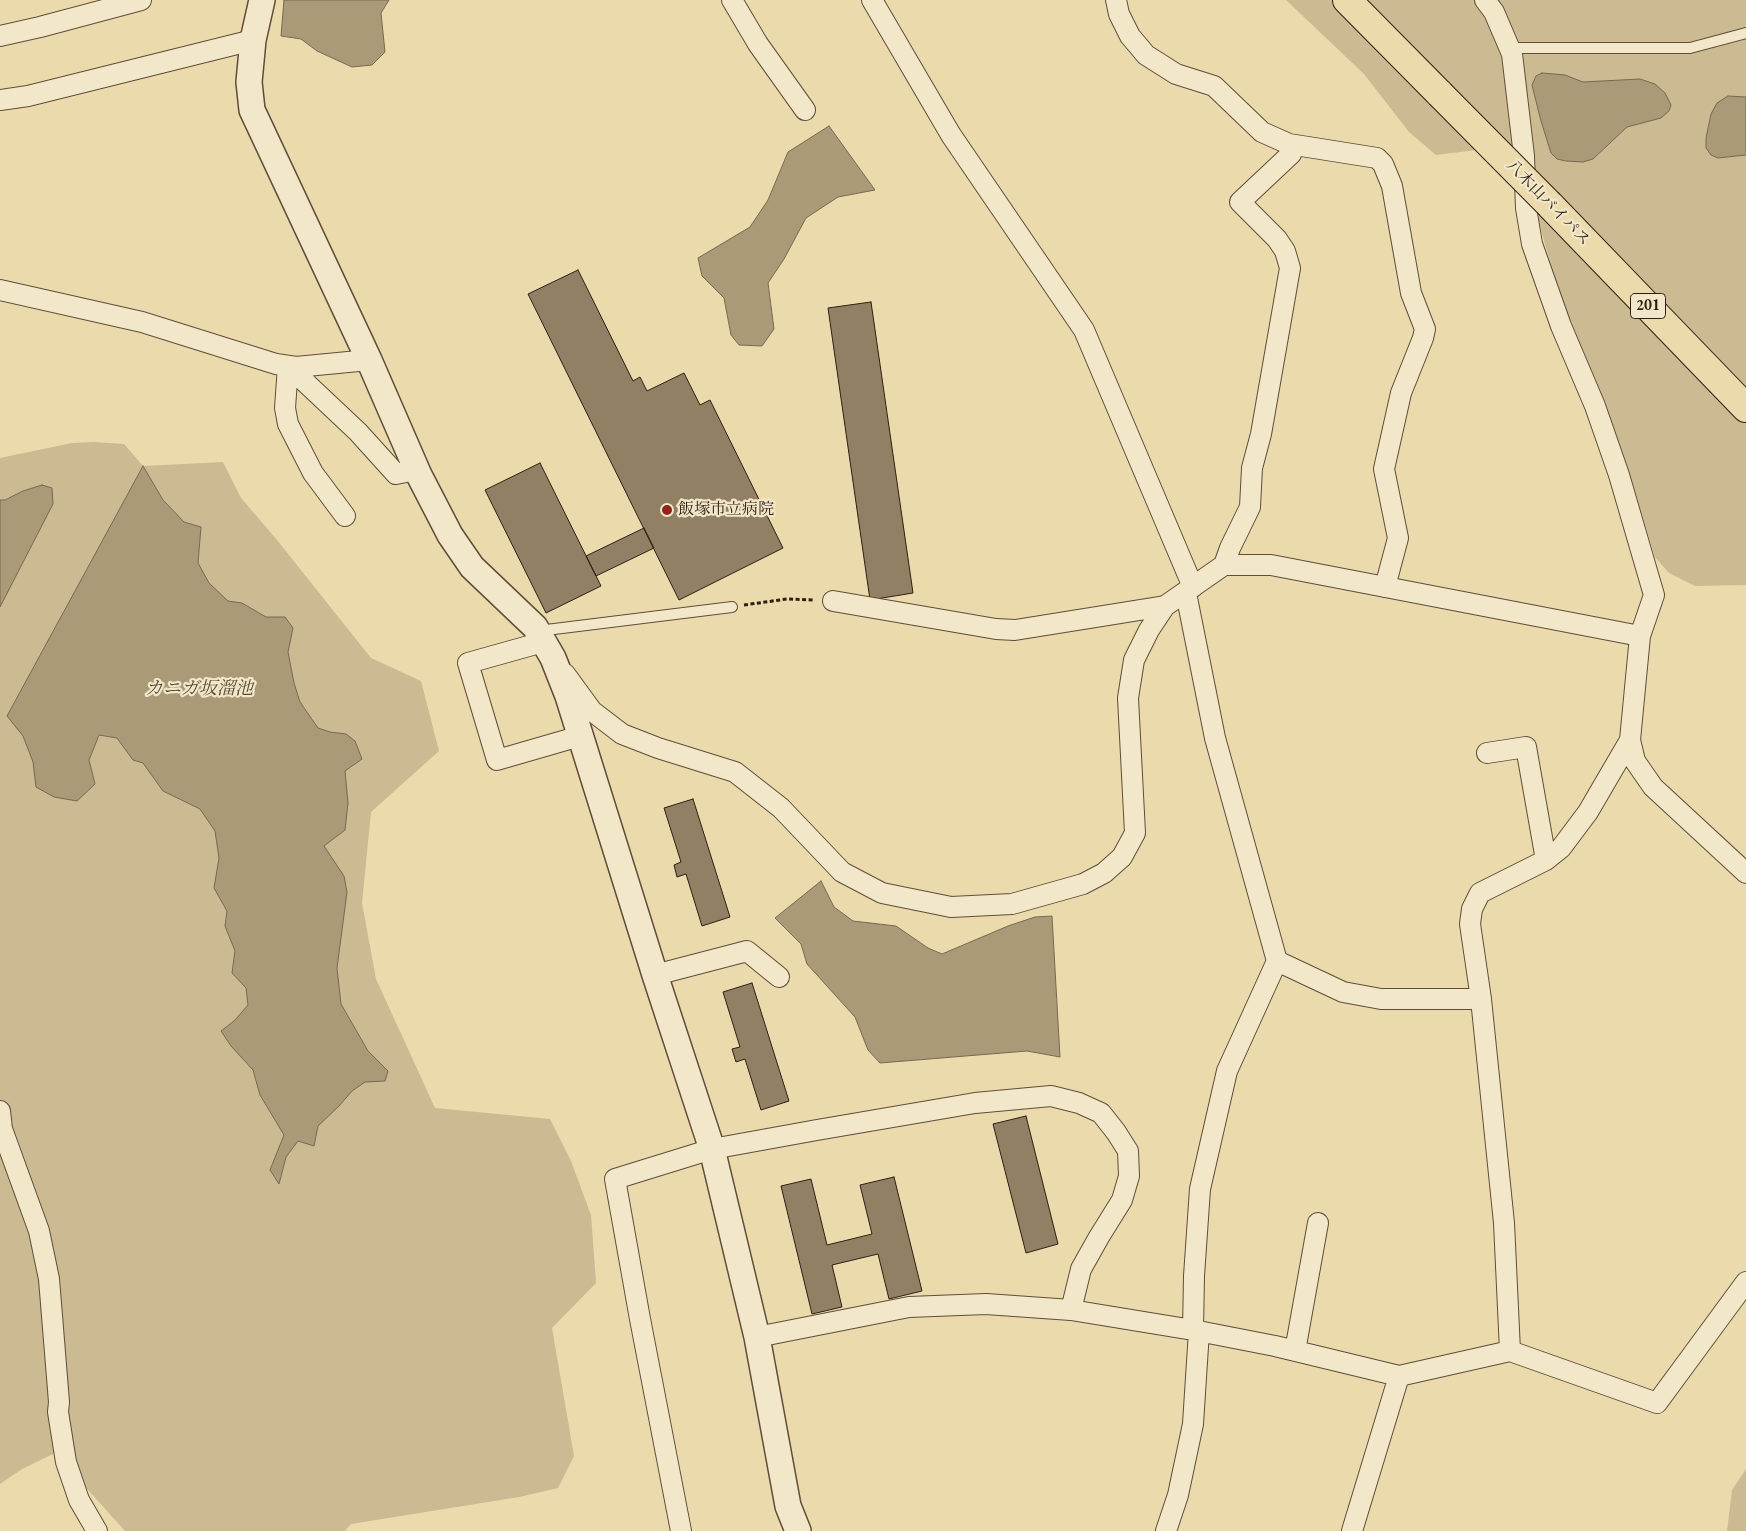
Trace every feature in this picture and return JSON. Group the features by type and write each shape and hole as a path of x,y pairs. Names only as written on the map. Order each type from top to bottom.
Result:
{"highway":[{"name":"八木山バイパス","path":"1347,0 1550,204 1746,408"}],"street":[{"path":"0,36 141,0"},
{"path":"262,0 253,40 249,82 252,110 369,360 416,470 450,535 472,567 535,627 592,711 622,734 658,748 735,772 781,808 842,872 882,893 950,907 1012,904 1083,884 1104,873 1122,857 1135,833 1128,698 1134,660 1149,630 1165,606"},
{"path":"732,0 758,44 805,110"},
{"path":"872,0 951,135 1084,330 1190,590 1214,738 1277,961 1227,1071 1200,1189 1194,1276 1196,1331 1193,1424 1178,1495 1166,1531"},
{"path":"1116,0 1119,14 1130,36 1146,55 1176,74 1214,86 1262,132 1293,145 1377,158 1383,164 1392,186 1411,293 1425,329 1401,393 1384,469 1398,538 1385,587"},
{"path":"1485,0 1494,12 1512,54 1524,156 1526,208 1532,244 1547,290 1595,406 1610,449 1640,543 1654,595 1640,636 1630,740 1635,761 1653,787 1746,873"},
{"path":"0,100 28,96 253,40"},
{"path":"833,601 996,629 1015,630 1165,606 1224,565 1250,507 1252,468 1261,434 1290,268 1285,251 1277,239 1240,202 1291,154 1293,145"},
{"path":"0,290 142,322 276,364 296,367 369,360"},
{"path":"288,366 358,432 396,474 416,470"},
{"path":"288,366 285,408 288,424 313,473 345,516"},
{"path":"1224,565 1271,566 1640,636"},
{"path":"545,644 568,696 655,975 712,1149 757,1337 788,1506 798,1531"},
{"path":"545,644 468,663 497,760 580,736"},
{"path":"1510,1351 1504,1223 1481,999 1470,924 1472,909 1480,893 1546,860 1561,848 1588,812 1630,740"},
{"path":"1488,753 1526,747 1546,860"},
{"path":"655,975 747,951 778,978"},
{"path":"1277,961 1343,992 1381,999 1481,999"},
{"path":"681,1531 615,1179 712,1149 975,1103 1051,1096 1086,1106 1101,1113 1128,1151 1129,1176 1122,1200 1081,1269 1071,1310"},
{"path":"0,1112 2,1129 39,1231 49,1279 59,1402 58,1412 66,1462 79,1500 97,1531"},
{"path":"1295,1351 1318,1223"},
{"path":"757,1337 909,1307 986,1304 1071,1310 1196,1331 1295,1351 1400,1376 1510,1351 1657,1404 1746,1282"},
{"path":"1352,1531 1400,1376"}],"lane":[{"path":"1508,48 1690,48 1746,33"},
{"path":"545,644 732,607"}],"path":[{"path":"732,607 787,599 833,601"}],"shaded area":[{"path":"1286,0 1746,0 1746,585 1695,586 1669,573 1655,557 1626,462 1559,293 1538,218 1544,184 1517,145 1436,155 1409,132 1364,74"},
{"path":"72,443 124,444 143,466 223,462 241,498 371,658 421,681 439,751 371,812 362,903 376,979 435,1108 550,1119 571,1161 591,1215 596,1283 552,1328 574,1456 558,1488 519,1497 351,1524 345,1531 125,1531 55,1453 22,1469 0,1484 0,458"},
{"path":"1746,1469 1746,1531 1727,1531 1732,1490"}],"water":[{"path":"284,0 389,0 381,13 385,52 372,65 352,67 317,51 301,39 281,36"},
{"path":"1542,73 1565,75 1583,82 1640,79 1655,84 1665,93 1671,105 1669,111 1661,118 1627,127 1593,159 1583,162 1557,159 1551,153 1532,85 1536,76"},
{"path":"1728,96 1746,97 1746,155 1718,158 1711,155 1706,148 1706,138 1711,114 1717,103"},
{"path":"829,126 875,190 838,197 806,218 784,259 768,283 774,329 762,346 739,345 731,335 724,298 702,276 698,258 750,227 768,200 788,152"},
{"name":"カニガ坂溜池","path":"143,466 163,500 184,522 201,527 198,563 209,583 228,601 242,603 266,617 285,617 293,628 288,652 300,702 318,728 346,734 355,741 362,759 345,771 348,803 345,830 324,846 344,876 347,892 337,968 341,1004 368,1051 388,1071 385,1081 365,1082 352,1091 318,1126 314,1146 298,1141 286,1157 279,1184 270,1170 284,1135 260,1095 253,1070 231,1046 221,1031 234,1021 248,1005 246,988 232,973 235,951 225,926 227,911 214,888 219,858 215,831 200,809 163,791 143,763 133,760 117,738 99,735 89,760 95,784 77,801 54,797 36,787 33,762 23,736 7,716"},
{"path":"42,485 52,488 53,504 0,607 0,500 5,500 23,491"},
{"path":"821,881 834,907 853,921 896,926 928,948 942,954 1008,926 1035,917 1052,916 1060,1057 1027,1051 880,1063 868,1050 855,1017 807,964 801,944 775,918"}],"building":[{"path":"578,270 633,381 640,377 647,391 684,373 700,405 710,400 783,548 679,600 528,294"},
{"path":"871,302 913,593 870,600 828,308"},
{"path":"540,463 601,586 546,613 485,490"},
{"path":"644,528 654,548 596,576 586,556"},
{"path":"693,799 730,917 702,926 686,874 677,877 674,865 681,862 664,808"},
{"path":"752,983 789,1101 761,1110 745,1059 736,1062 732,1049 740,1047 723,992"},
{"path":"1026,1116 1058,1244 1026,1253 993,1124"},
{"path":"894,1177 922,1291 889,1299 878,1254 832,1265 842,1307 812,1314 781,1186 811,1179 827,1245 872,1234 860,1185"}],"place":[{"name":"飯塚市立病院","path":"667,510"}]}
